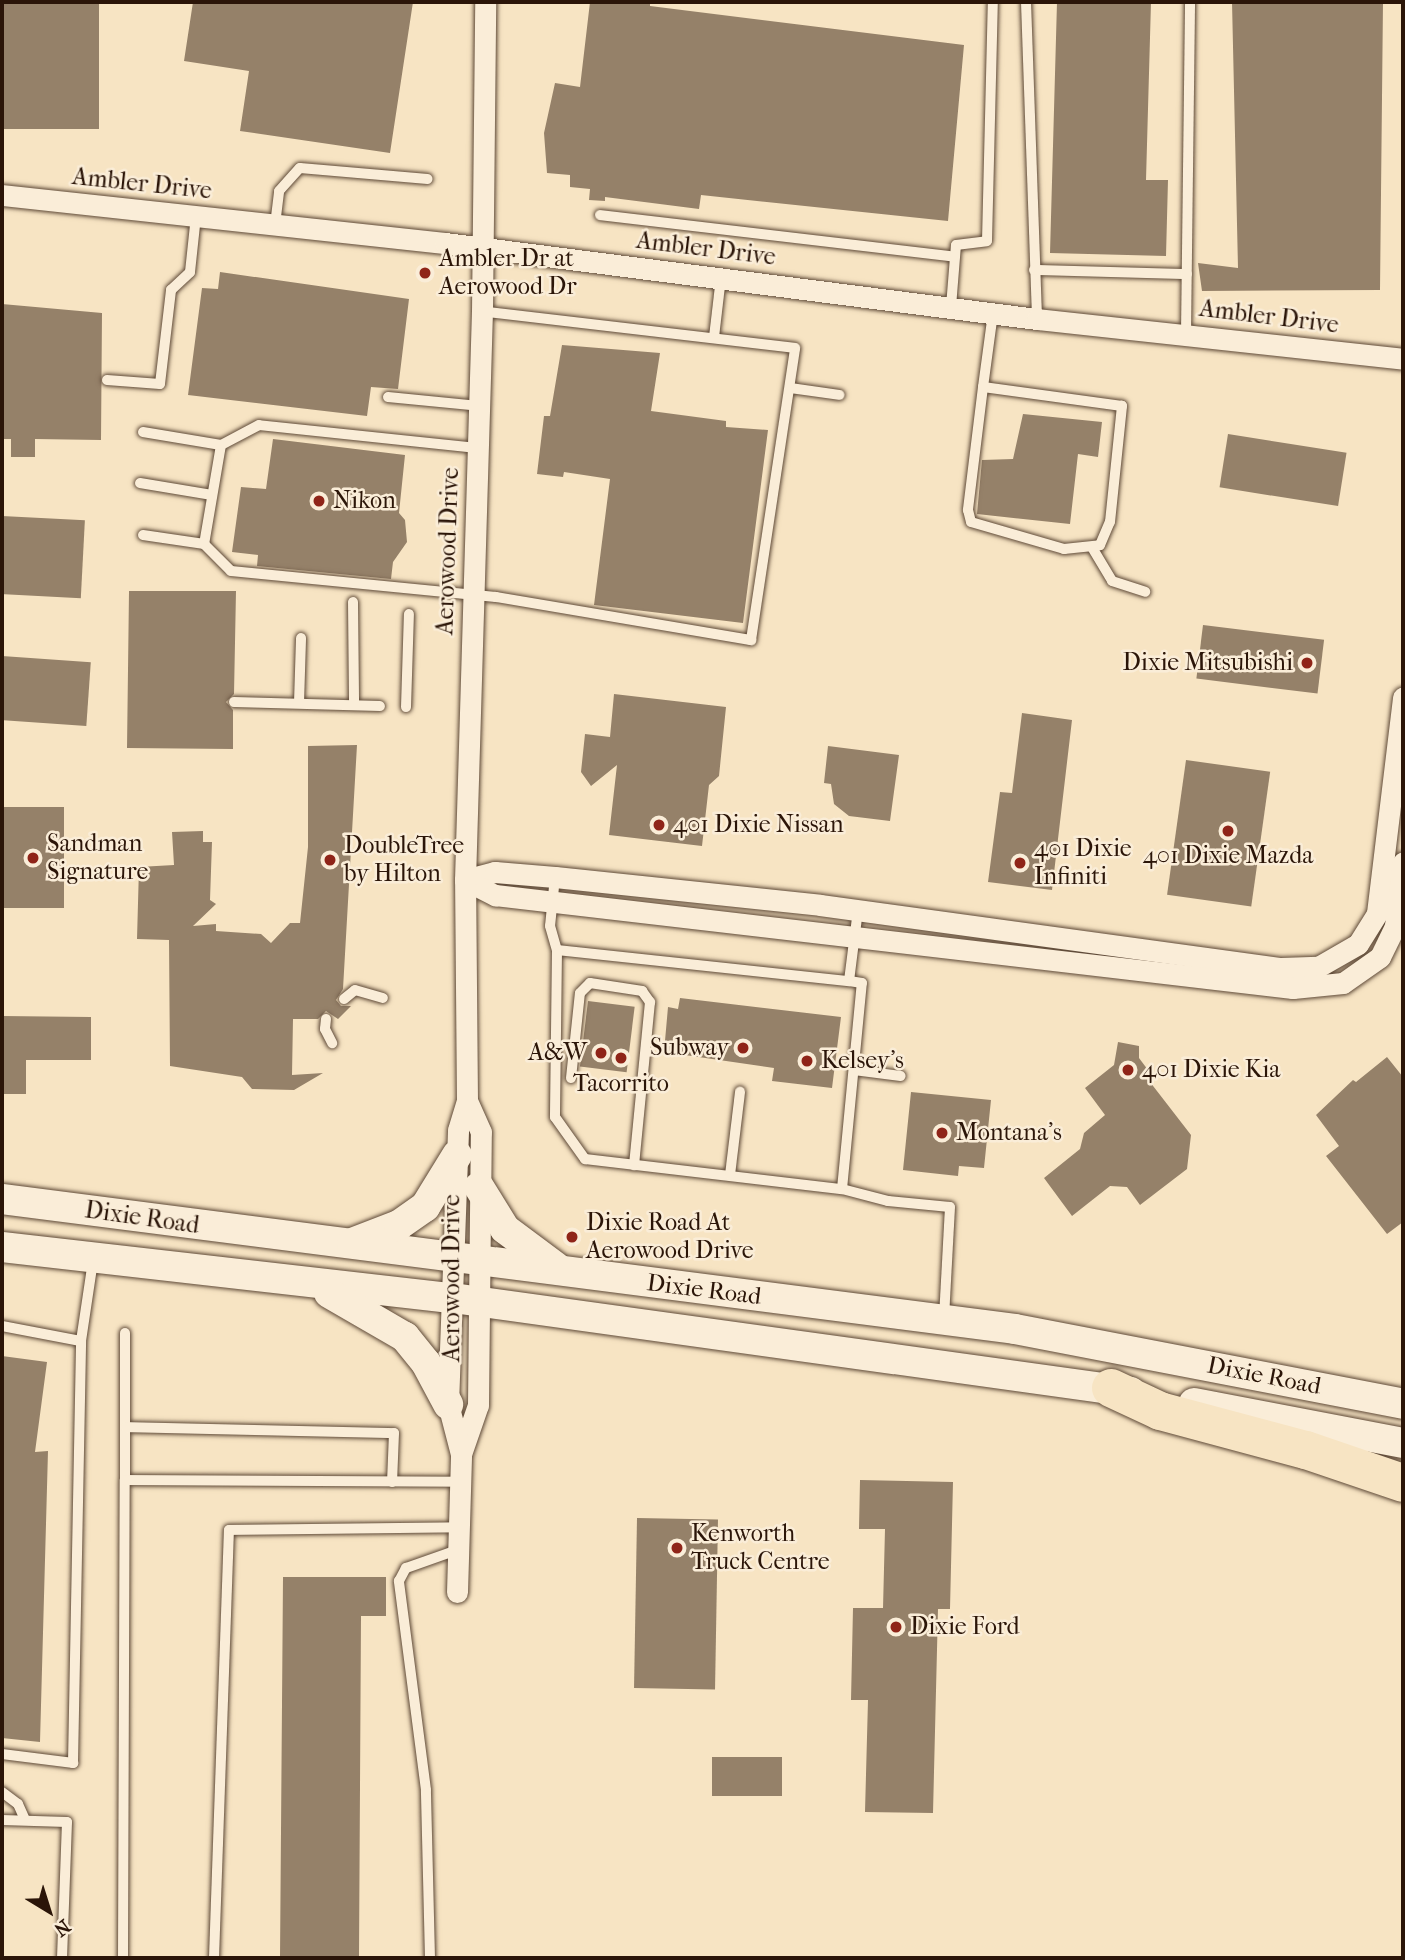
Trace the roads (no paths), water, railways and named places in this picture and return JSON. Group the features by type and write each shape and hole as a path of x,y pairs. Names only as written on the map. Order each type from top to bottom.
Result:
{"highway":[{"path":"1111,1388 1160,1412 1319,1454 1403,1483"}],"main road":[{"path":"347,1245 400,1225 425,1207 457,1155"},
{"path":"479,1186 500,1224 520,1244 565,1272"},
{"name":"Dixie Road","path":"2,1199 1015,1329 1403,1404"},
{"name":"Dixie Road","path":"2,1247 310,1285 466,1300 1111,1388 1403,1443"},
{"path":"310,1285 405,1337 426,1363 448,1404"}],"street":[{"name":"Aerowood Drive","path":"461,1454 478,1405 466,1300 467,1259 457,1155 458,1130 467,1101 465,880 482,311 485,2"},
{"name":"Ambler Drive","path":"2,195 721,277 1037,319 1403,359"},
{"path":"465,880 495,895 1055,961 1264,976 1327,964 1351,950 1369,930 1379,904 1400,755 1403,698"},
{"path":"465,880 495,872 858,910 1059,937 1264,976 1332,986 1354,979 1373,966 1392,937 1403,862"},
{"name":"Aerowood Drive","path":"467,1101 481,1132 479,1186 467,1259"},
{"name":"Aerowood Drive","path":"457,1592 461,1454 448,1404 466,1300"}],"lane":[{"path":"951,307 956,245 988,241 993,2"},
{"path":"1026,2 1037,319"},
{"path":"1186,334 1190,2"},
{"path":"275,225 279,191 300,168 428,179"},
{"path":"600,215 955,257"},
{"path":"107,380 160,384 171,290 190,272 196,216"},
{"path":"1034,270 1187,274"},
{"path":"715,337 721,277"},
{"path":"143,535 204,544 231,571 472,595 751,640 795,348 482,311"},
{"path":"983,387 1122,407 1110,522 1106,538 1093,549 1064,549 971,522 968,510 983,387 993,313"},
{"path":"790,388 840,395"},
{"path":"388,397 479,406"},
{"path":"143,432 221,445 259,425 477,448"},
{"path":"204,544 221,445"},
{"path":"140,483 212,495"},
{"path":"1093,549 1112,581 1145,592"},
{"path":"353,602 354,705"},
{"path":"406,707 409,614"},
{"path":"299,703 301,638"},
{"path":"234,702 380,706"},
{"path":"555,877 550,926 557,950 555,1117 585,1159 842,1189 888,1201 950,1207 944,1320"},
{"path":"849,981 858,910"},
{"path":"1055,961 1059,937"},
{"path":"557,950 862,983 842,1189"},
{"path":"571,1078 580,993 590,983 642,991 650,1002 634,1165"},
{"path":"344,999 355,990 383,998"},
{"path":"327,1019 325,1029 332,1043"},
{"path":"854,1070 901,1076"},
{"path":"730,1175 740,1092"},
{"path":"2,1754 73,1763 81,1341 93,1258"},
{"path":"2,1325 81,1341"},
{"path":"123,1958 125,1333"},
{"path":"126,1427 394,1433 392,1482"},
{"path":"125,1480 460,1482"},
{"path":"214,1958 229,1530 460,1527"},
{"path":"430,1958 426,1790 399,1581 406,1568 460,1549"},
{"path":"2,1792 18,1804 25,1820"},
{"path":"2,1820 67,1822 62,1958"}],"place":[{"name":"Ambler Dr at Aerowood Dr","path":"425,273"},
{"name":"Nikon","path":"319,501"},
{"name":"Dixie Mitsubishi","path":"1307,663"},
{"name":"401 Dixie Nissan","path":"659,825"},
{"name":"401 Dixie Mazda","path":"1228,831"},
{"name":"Sandman Signature","path":"33,858"},
{"name":"DoubleTree by Hilton","path":"330,860"},
{"name":"401 Dixie Infiniti","path":"1020,863"},
{"name":"Subway","path":"743,1048"},
{"name":"A&W","path":"601,1053"},
{"name":"Tacorrito","path":"621,1058"},
{"name":"Kelsey's","path":"807,1061"},
{"name":"401 Dixie Kia","path":"1128,1070"},
{"name":"Montana's","path":"942,1133"},
{"name":"Dixie Road At Aerowood Drive","path":"572,1237"},
{"name":"Kenworth Truck Centre","path":"677,1548"},
{"name":"Dixie Ford","path":"896,1627"}]}
